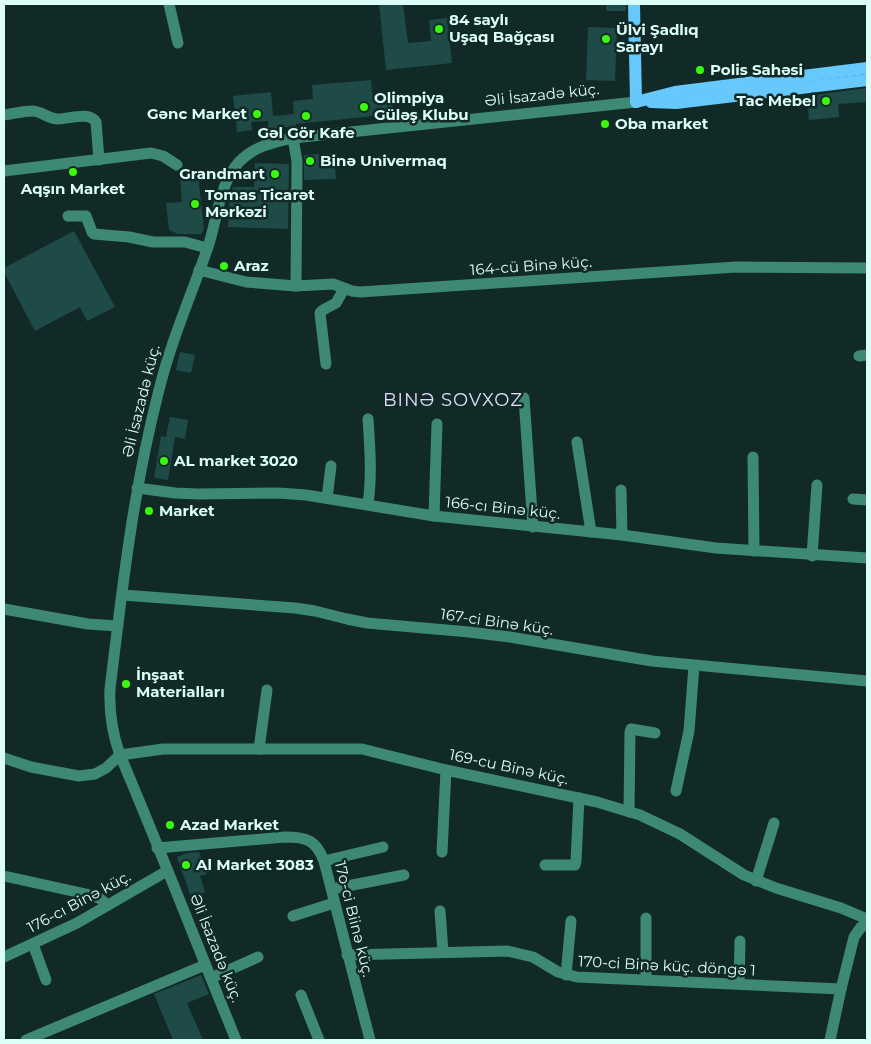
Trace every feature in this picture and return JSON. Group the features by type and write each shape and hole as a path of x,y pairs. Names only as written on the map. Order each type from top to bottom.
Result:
{"main road":[{"path":"634,4 636,102 867,68"},
{"path":"676,97 867,80"}],"street":[{"path":"169,4 178,43"},
{"name":"Əli İsazadə küç.","path":"236,1040 184,908 120,755 110,710 110,689 118,626 137,488 145,449 163,374 184,308 207,248 226,182 237,164 254,150 293,138 636,102"},
{"path":"4,115 34,111 41,112 49,118 57,119 88,116 93,118 96,122 99,160"},
{"path":"293,138 296,161 296,286"},
{"path":"4,171 150,153 162,156 176,165"},
{"path":"68,216 86,216 94,234 129,237 153,242 184,242 207,248"},
{"name":"164-cü Binə küç.","path":"199,270 246,282 296,286 332,284 344,289 360,292 736,268 867,268"},
{"path":"326,364 320,313 336,303 344,289"},
{"path":"524,398 533,527"},
{"path":"368,419 371,468 371,487 368,504"},
{"path":"434,516 437,424"},
{"path":"577,442 591,532"},
{"path":"753,457 754,551"},
{"path":"327,498 331,466"},
{"path":"812,556 817,485"},
{"name":"166-cı Binə küç.","path":"137,488 175,493 278,493 368,504 434,516 622,535 716,548 812,556 867,558"},
{"path":"621,490 622,535"},
{"path":"853,499 867,500"},
{"name":"167-ci Binə küç.","path":"123,595 308,610 367,623 486,634 652,661 867,681"},
{"path":"4,609 88,624 118,626"},
{"path":"676,791 689,731 694,666"},
{"path":"259,749 267,690"},
{"path":"629,812 630,732 632,729 655,733"},
{"name":"169-cu Binə küç.","path":"120,755 163,749 362,749 446,770 579,798 629,812 668,827 756,881 840,908 867,919"},
{"path":"4,758 31,767 79,776 95,774 106,768 120,755"},
{"path":"442,852 446,770"},
{"path":"545,865 575,865 579,798"},
{"path":"756,881 774,823"},
{"name":"17o-ci Biinə küç.","path":"158,848 298,837 307,839 316,845 324,861 332,889 347,955 370,1040"},
{"path":"324,861 382,847"},
{"name":"176-cı Binə küç.","path":"4,957 77,923 167,871"},
{"path":"332,889 404,875"},
{"path":"4,876 86,894 98,898 108,905"},
{"path":"293,916 334,903"},
{"path":"440,911 443,952"},
{"path":"646,918 646,980"},
{"path":"566,975 571,921"},
{"path":"830,1040 840,989 854,937 861,927 867,924"},
{"path":"738,984 740,941"},
{"path":"33,944 46,980"},
{"name":"170-ci Binə küç. döngə 1","path":"347,955 508,951 523,953 558,972 577,977 840,989"},
{"path":"211,978 258,957"},
{"path":"26,1040 205,965"},
{"path":"301,995 319,1040"}],"building":[{"path":"379,4 403,4 408,43 431,41 429,20 447,18 452,63 386,70"},
{"path":"606,4 626,4 626,11 606,11"},
{"path":"588,27 617,28 615,81 586,80"},
{"path":"371,80 373,101 392,99 393,114 296,124 296,126 268,129 268,121 251,122 252,130 237,132 233,96 271,92 273,116 294,114 293,101 313,99 312,85"},
{"path":"867,88 867,102 838,104 839,117 809,120 807,96"},
{"path":"334,153 336,179 304,180 304,155"},
{"path":"255,163 289,164 288,229 228,227 229,197 233,187 254,187"},
{"path":"198,174 204,229 201,234 178,234 169,230 166,203 182,202 180,176"},
{"path":"74,231 115,307 87,321 80,307 35,331 4,272 4,268"},
{"path":"180,352 195,355 191,373 176,370"},
{"path":"170,417 188,420 185,439 175,437 168,480 154,478 161,436 166,437"},
{"path":"199,852 207,874 200,876 205,892 191,897 177,857 187,853"},
{"path":"201,975 209,994 187,1003 203,1040 173,1040 154,994"}],"place":[{"name":"84 saylı Uşaq Bağçası","path":"439,29"},
{"name":"Ülvi Şadlıq Sarayı","path":"606,39"},
{"name":"Polis Sahəsi","path":"700,70"},
{"name":"Tac Mebel","path":"826,101"},
{"name":"Olimpiya Güləş Klubu","path":"364,107"},
{"name":"Gənc Market","path":"257,114"},
{"name":"Gəl Gör Kafe","path":"306,116"},
{"name":"Oba market","path":"605,124"},
{"name":"Binə Univermaq","path":"310,161"},
{"name":"Aqşın Market","path":"73,172"},
{"name":"Grandmart","path":"275,174"},
{"name":"Tomas Ticarət Mərkəzi","path":"195,204"},
{"name":"Araz","path":"224,266"},
{"name":"AL market 3020","path":"164,461"},
{"name":"Market","path":"149,511"},
{"name":"İnşaat Materialları","path":"126,684"},
{"name":"Azad Market","path":"170,825"},
{"name":"Al Market 3083","path":"186,865"}],"district":[{"name":"BINƏ SOVXOZ","path":"453,400"}]}
